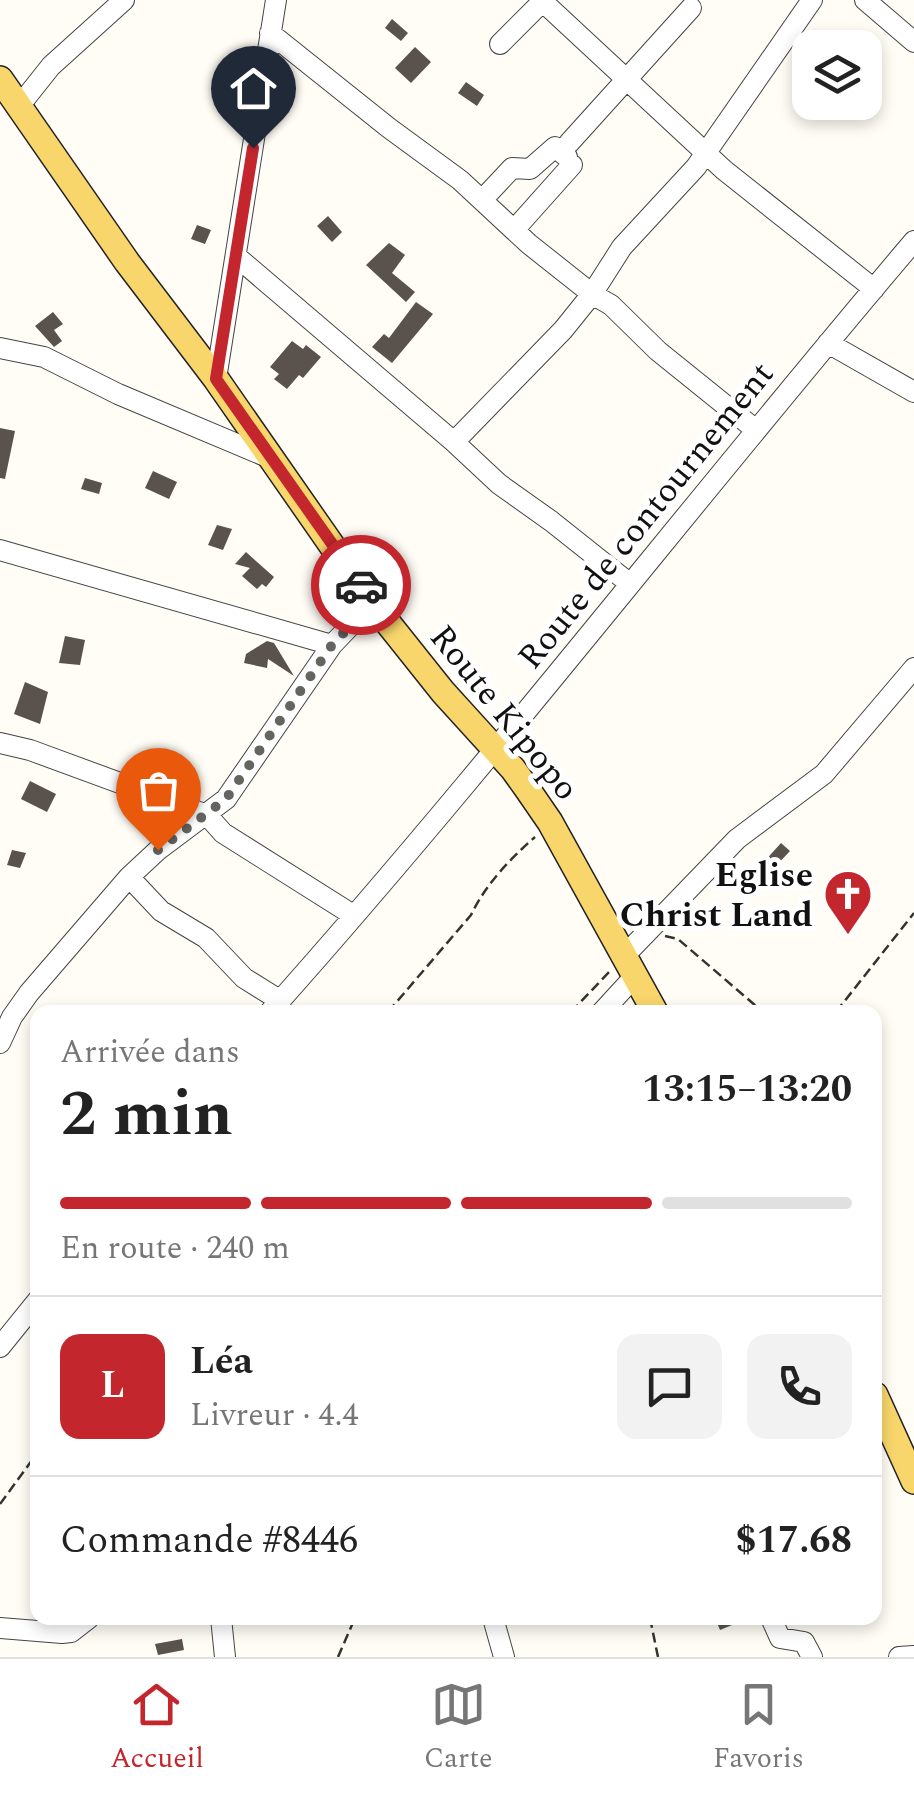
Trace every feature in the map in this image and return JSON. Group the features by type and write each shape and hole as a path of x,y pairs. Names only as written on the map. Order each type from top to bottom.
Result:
{"main road":[{"name":"Route Kipopo","path":"0,79 126,262 216,379 372,603 443,692 513,769 632,957 653,1005"},
{"path":"882,1410 913,1474"}],"street":[{"path":"20,105 52,66 124,0"},
{"path":"216,379 276,0"},
{"path":"500,44 543,0 705,152 874,288"},
{"path":"454,442 563,330 622,247 696,167 812,0"},
{"path":"865,0 914,42"},
{"path":"514,230 626,78 691,8"},
{"path":"270,33 482,200 592,294 612,305 658,350 756,430"},
{"path":"482,200 512,168 530,168 554,148 569,155"},
{"name":"Route de contournement","path":"278,1005 496,750 629,583 914,241"},
{"path":"237,258 499,484 629,583"},
{"path":"828,342 914,392"},
{"path":"0,348 44,357 118,394 270,458"},
{"path":"0,550 332,645"},
{"path":"0,1044 29,993 129,877 226,799 332,645 372,603"},
{"path":"606,1005 632,957 737,839 824,774 914,668"},
{"path":"0,742 207,815 224,833 353,915"},
{"path":"129,877 161,911 206,938 274,1005"},
{"path":"0,1348 30,1310"},
{"path":"0,1628 62,1634 80,1625"},
{"path":"222,1625 225,1657"},
{"path":"496,1625 504,1657"},
{"path":"774,1625 780,1638 804,1642 812,1657"},
{"path":"898,1657 914,1656"}],"path":[{"path":"394,1005 471,915 507,863 550,822"},
{"path":"842,1005 914,913"},
{"path":"580,1005 658,934 678,938 755,1005"},
{"path":"0,1504 30,1463"},
{"path":"338,1657 352,1625"},
{"path":"651,1625 658,1657"}],"building":[{"path":"392,19 408,33 401,41 385,28"},
{"path":"415,47 431,62 411,83 395,68"},
{"path":"466,82 484,95 477,106 458,93"},
{"path":"328,216 342,232 332,242 317,226"},
{"path":"197,225 211,230 205,244 191,239"},
{"path":"389,243 405,255 392,273 415,292 406,302 366,265"},
{"path":"416,302 433,314 392,363 372,347 384,334 389,338"},
{"path":"53,312 63,324 54,330 62,341 54,347 35,326"},
{"path":"292,341 303,349 306,345 321,357 287,389 274,379 279,374 270,367"},
{"path":"0,428 15,431 5,479 0,478"},
{"path":"153,471 177,482 169,499 145,488"},
{"path":"85,478 102,483 99,494 81,489"},
{"path":"217,525 232,529 223,550 208,545"},
{"path":"246,552 274,577 266,587 262,584 257,589 242,576 250,568 235,564"},
{"path":"65,636 85,640 80,665 59,663"},
{"path":"267,641 274,643 294,676 268,659 267,668 244,663 246,654"},
{"path":"25,682 48,692 40,724 14,714"},
{"path":"30,781 56,794 47,812 21,799"},
{"path":"781,843 790,851 760,883 752,875"},
{"path":"12,850 26,853 20,868 7,865"},
{"path":"182,1639 184,1650 158,1655 155,1644"}],"way so far":[{"path":"158,850 226,799 332,645 372,603 361,585"}],"place":[{"name":"Eglise Christ Land","path":"848,936"}],"route":[{"path":"253,148 216,379 361,585"}]}
